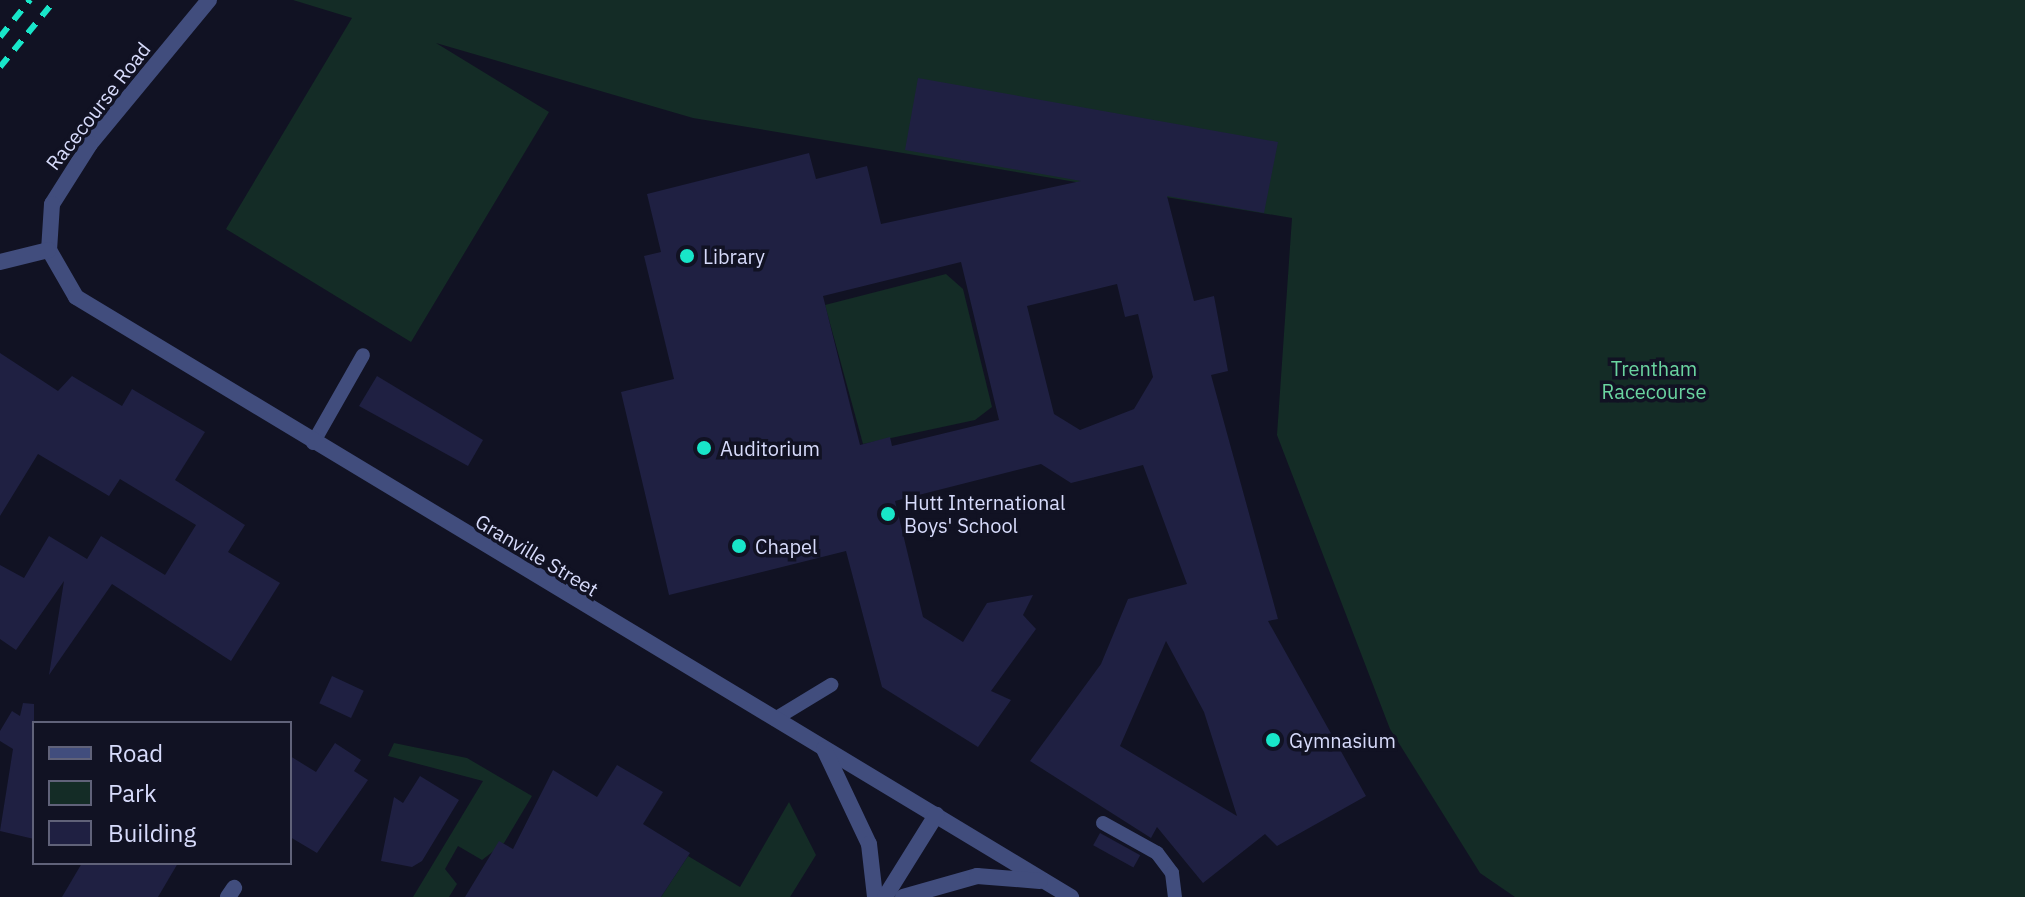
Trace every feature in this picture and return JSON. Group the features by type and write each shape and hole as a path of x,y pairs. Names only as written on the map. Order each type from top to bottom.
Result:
{"street":[{"name":"Racecourse Road","path":"49,250 52,204 63,184 209,0"},
{"path":"0,262 49,250"},
{"name":"Granville Street","path":"49,250 58,274 93,310 1071,897"},
{"path":"824,749 869,844 875,897"},
{"path":"885,897 936,815"},
{"path":"903,897 977,876 1046,882"}],"lane":[{"path":"313,443 363,355"},
{"path":"775,719 831,685"},
{"path":"1103,823 1157,853 1172,873 1175,897"}],"green space":[{"name":"Trentham Racecourse","path":"293,0 2025,0 2025,897 1515,897 1480,873 1390,729 1277,435 1292,218 693,118 436,43 549,112 411,342 226,229 352,18"},
{"path":"946,274 963,289 992,407 975,420 863,444 825,305"},
{"path":"394,743 467,758 532,796 504,843 482,860 458,846 445,869 457,884 449,897 413,897 483,781 388,756"},
{"path":"789,802 816,855 790,897 661,897 688,856 740,887"}],"building":[{"path":"918,78 1278,142 1264,213 1167,196 1194,301 1214,296 1228,371 1211,375 1278,619 1268,621 1366,796 1277,846 1265,834 1203,883 1157,827 1151,838 1030,761 1101,664 1128,599 1187,584 1143,465 1071,483 1041,464 895,501 923,617 963,642 987,603 1033,595 1023,615 1036,629 991,691 1011,700 978,747 882,687 846,551 669,595 621,392 674,379 644,256 661,252 647,194 809,153 816,179 867,166 881,224 1081,181 905,150","holes":["961,262 999,420 892,446 890,437 860,445 823,296","1117,284 1125,317 1138,314 1153,377 1134,409 1080,430 1054,414 1027,306","1166,641 1204,712 1237,816 1120,746"]},
{"path":"0,353 58,391 72,376 122,406 132,389 205,432 175,480 245,525 228,552 280,583 231,661 112,584 49,675 64,581 16,650 0,639 0,565 24,578 49,536 87,559 101,536 165,575 196,525 120,479 109,496 38,454 0,516"},
{"path":"377,376 483,440 468,466 359,406"},
{"path":"332,676 364,691 351,718 319,703"},
{"path":"23,703 34,704 32,839 0,831 13,749 0,741 0,731 12,711 20,716"},
{"path":"335,743 361,760 354,771 368,780 317,853 292,838 292,757 316,772"},
{"path":"617,765 663,792 643,824 690,853 661,897 465,897 499,841 513,849 553,770 597,797"},
{"path":"420,776 459,800 422,861 412,867 381,861 394,797 403,803"},
{"path":"1100,833 1140,855 1133,868 1093,845"},
{"path":"81,865 177,865 158,897 62,897"}],"railway":[{"path":"0,37 30,0"},
{"path":"0,67 55,0"}],"place":[{"name":"Library","path":"687,256"},
{"name":"Auditorium","path":"704,448"},
{"name":"Hutt International Boys' School","path":"888,514"},
{"name":"Chapel","path":"739,546"},
{"name":"Gymnasium","path":"1273,740"}]}
